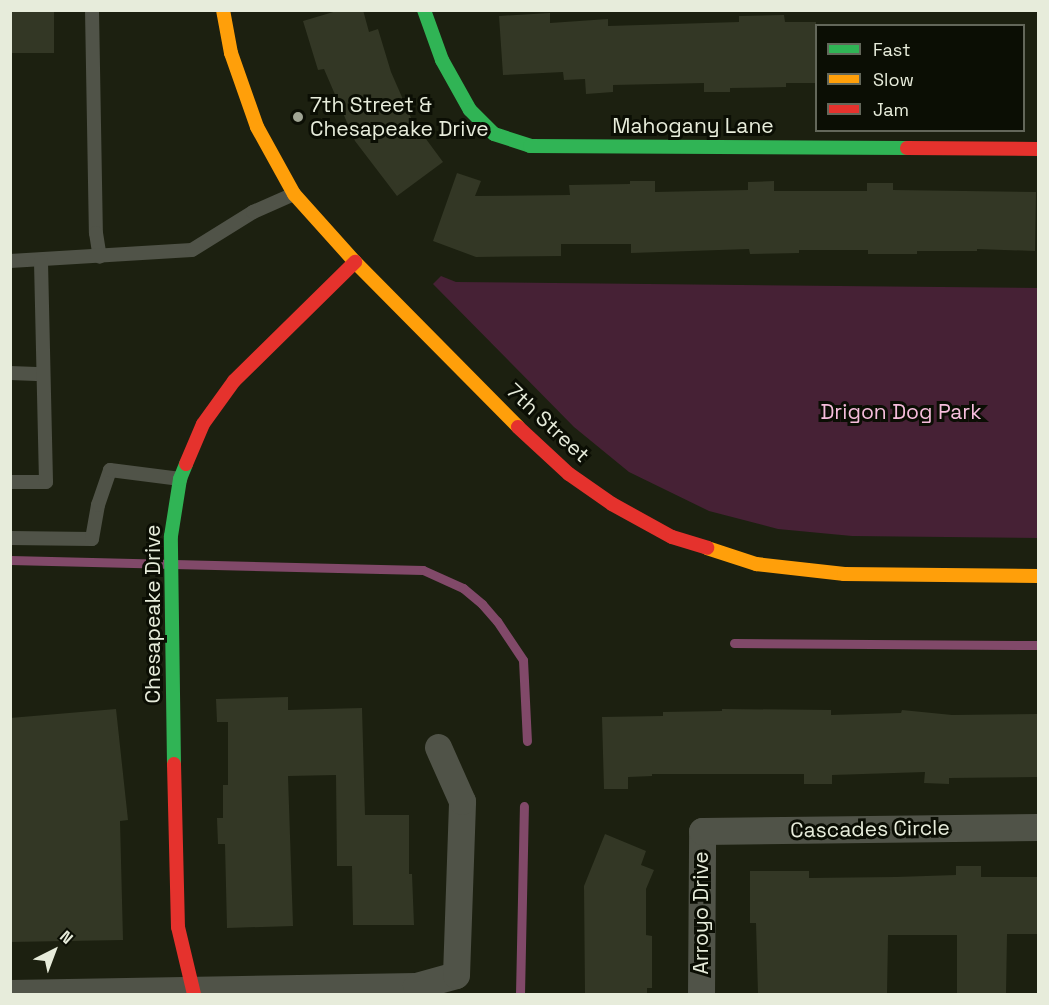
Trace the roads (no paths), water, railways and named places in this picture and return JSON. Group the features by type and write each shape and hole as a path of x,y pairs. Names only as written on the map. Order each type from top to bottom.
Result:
{"street":[{"name":"7th Street","path":"223,10 231,53 256,127 294,194 355,262 534,443 569,474 612,504 672,537 756,564 844,574 1038,576"},
{"name":"Mahogany Lane","path":"424,10 442,60 470,110 494,134 530,146 1038,149"},
{"name":"Chesapeake Drive","path":"193,993 178,927 171,536 180,478 203,424 234,381 355,262"},
{"path":"10,993 193,993 416,986 456,975 462,801 438,747"},
{"name":"Cascades Circle","path":"702,831 1038,826"},
{"name":"Arroyo Drive","path":"701,994 702,831"}],"lane":[{"path":"92,10 96,233 100,257"},
{"path":"10,261 41,261 192,250 253,212 294,194"},
{"path":"10,482 46,483 41,261"},
{"path":"10,373 43,374"},
{"path":"10,538 92,539 98,505 110,470 180,478"}],"waterway":[{"path":"10,560 423,570 463,588 482,604 497,621 523,660 527,741"},
{"path":"734,643 1038,645"},
{"path":"520,994 524,806"}],"place":[{"name":"7th Street & Chesapeake Drive","path":"298,117"}],"park label":[{"name":"Drigon Dog Park","path":"901,412"}]}
